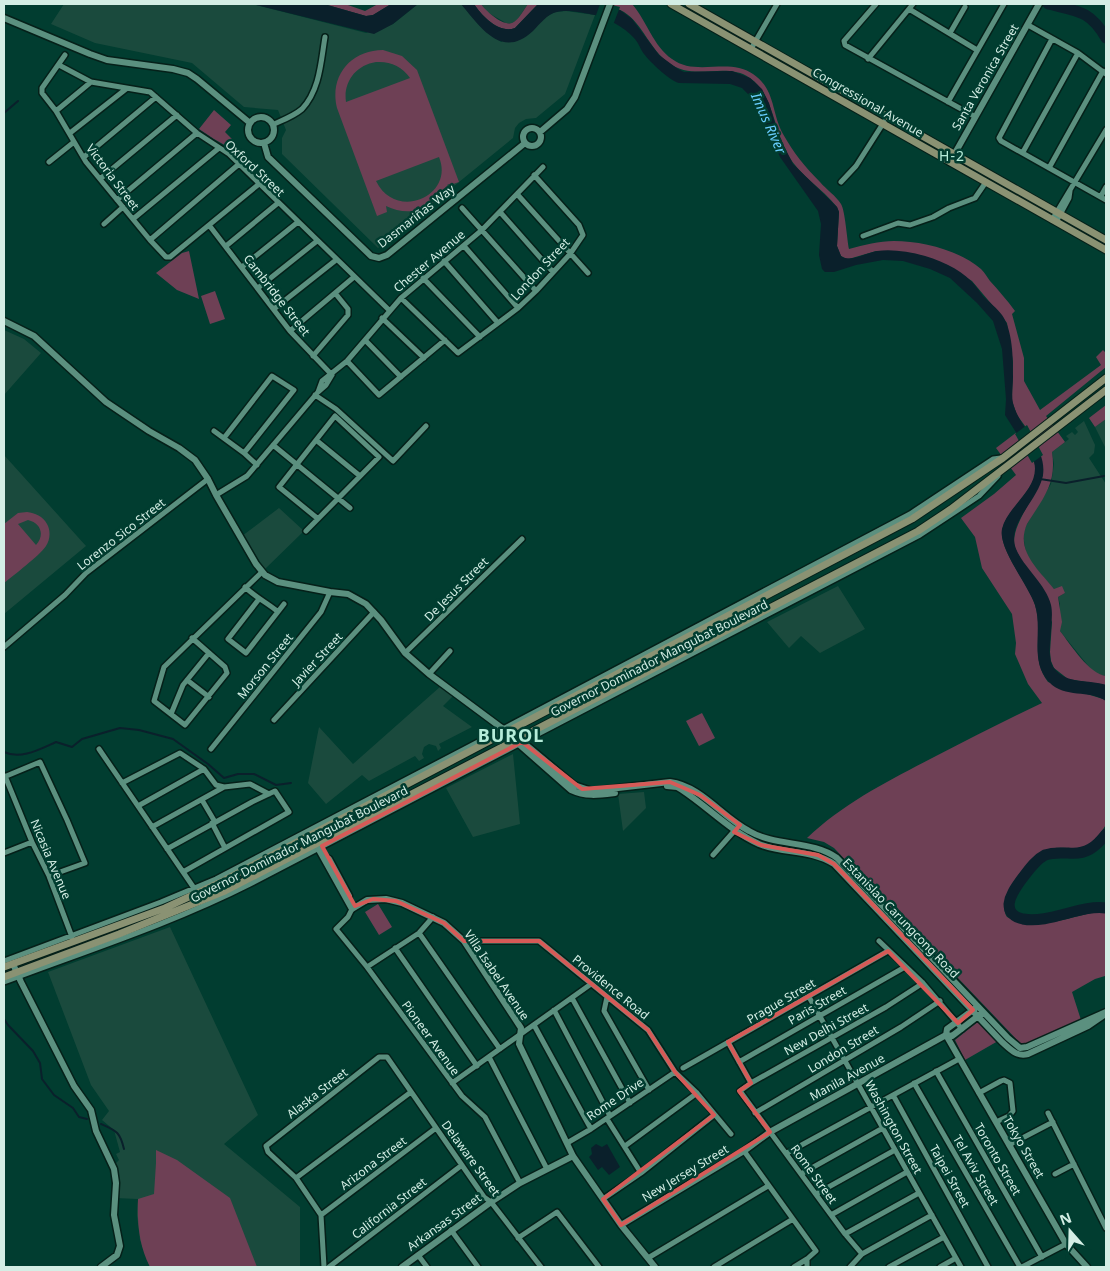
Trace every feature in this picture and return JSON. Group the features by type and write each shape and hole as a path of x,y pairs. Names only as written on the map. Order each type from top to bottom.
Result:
{"main road":[{"name":"Congressional Avenue","path":"671,4 1106,250"},
{"name":"Congressional Avenue","path":"689,4 756,40 887,117 1106,240"},
{"name":"Governor Dominador Mangubat Boulevard","path":"4,967 12,961 165,908 196,891 211,887 912,519 1003,458 1106,378"},
{"name":"Governor Dominador Mangubat Boulevard","path":"4,977 18,974 216,898 918,531 952,509 1106,390"},
{"path":"627,669 632,679"},
{"path":"165,908 168,915"}],"street":[{"path":"540,132 567,109 575,97 610,4"},
{"path":"751,49 776,4"},
{"path":"876,4 844,43 974,116"},
{"path":"868,58 913,4"},
{"path":"948,102 1004,4"},
{"name":"Santa Veronica Street","path":"950,162 974,116 1038,6"},
{"path":"950,33 965,7"},
{"path":"909,9 977,50"},
{"path":"4,18 108,60 173,69 188,73 250,123"},
{"path":"1028,25 1078,53 1105,72 1049,168"},
{"path":"274,124 301,110 311,96 320,73 325,37"},
{"path":"1052,39 1000,135 1001,141 1106,200"},
{"path":"1023,152 1078,53"},
{"name":"Victoria Street","path":"65,55 42,88 42,93 56,111 86,162 150,240 166,257 170,256 209,224"},
{"name":"Oxford Street","path":"59,65 92,82 150,92 238,164 389,310"},
{"path":"56,111 92,82"},
{"path":"70,133 126,89"},
{"path":"84,157 156,97"},
{"path":"100,179 177,115"},
{"path":"262,116 274,124 275,132 273,136 264,143 256,142 250,137 248,130 250,123 255,118 262,116"},
{"path":"840,182 856,166 887,117"},
{"path":"533,128 540,132 541,138 538,144 530,146 525,143 523,135 526,130 533,128"},
{"path":"1054,221 1069,198 1070,191 1106,130"},
{"path":"117,200 197,132"},
{"path":"49,162 74,142"},
{"name":"Dasmariñas Way","path":"264,143 268,157 371,256 379,258 387,255 525,143"},
{"path":"133,219 219,148"},
{"path":"150,240 238,164"},
{"name":"Chester Avenue","path":"216,495 240,482 257,465 316,393 322,381 347,361 389,310 423,278 482,230 543,167"},
{"name":"London Street","path":"445,340 458,353 480,337 518,308 536,291 582,239 583,231 579,224 534,176"},
{"path":"863,236 898,223 910,225 933,218 949,208 975,198 986,182"},
{"path":"209,224 259,184"},
{"path":"1101,196 1106,187"},
{"path":"517,194 588,273"},
{"path":"226,246 278,203"},
{"path":"104,224 123,207"},
{"path":"462,208 536,291"},
{"path":"500,212 553,272"},
{"path":"242,267 298,222"},
{"name":"Cambridge Street","path":"209,224 290,331 332,374"},
{"path":"258,288 317,241"},
{"path":"464,246 518,308"},
{"path":"274,309 336,260"},
{"path":"444,261 498,323"},
{"path":"290,331 354,277"},
{"path":"423,278 480,337"},
{"path":"313,356 348,315 348,309 335,293"},
{"path":"347,361 378,394 445,340 401,298"},
{"path":"382,318 424,358"},
{"path":"4,321 34,336 106,402 195,460 208,479 262,572 192,638 164,667 154,699 185,725 227,673 226,667 192,638"},
{"path":"365,340 401,377"},
{"path":"224,438 272,376 294,390 244,452"},
{"path":"316,393 393,461 426,426"},
{"path":"306,531 379,457 335,416 279,486 318,518"},
{"path":"214,431 244,452 257,465"},
{"path":"316,440 360,476"},
{"path":"273,445 350,508"},
{"name":"Governor Dominador Mangubat Boulevard","path":"73,939 196,891 505,731 910,514 993,459 1003,458"},
{"name":"Governor Dominador Mangubat Boulevard","path":"518,741 920,535 984,492 1008,464"},
{"name":"Lorenzo Sico Street","path":"4,647 65,595 86,573 208,479"},
{"name":"De Jesus Street","path":"405,653 522,539"},
{"name":"Estanislao Carungcong Road","path":"262,572 278,582 348,594 366,604 405,653 429,674 518,741 567,781 582,789 592,791 670,782 679,783 700,795 761,845 818,855 834,864 976,1008 1002,1042 1016,1054 1028,1054 1088,1026 1106,1013"},
{"path":"245,588 259,600 264,600 277,611"},
{"name":"Morson Street","path":"211,749 321,612 330,592"},
{"path":"259,600 228,639 246,653 284,604"},
{"name":"Javier Street","path":"274,720 374,612"},
{"path":"429,674 450,651"},
{"path":"171,714 183,685 209,653"},
{"path":"187,680 209,697"},
{"path":"99,749 196,891"},
{"path":"122,783 180,753 204,769 216,785 224,787 250,784 269,794"},
{"path":"4,776 40,762 67,820 85,863 49,876"},
{"path":"138,806 204,769"},
{"name":"Nicasia Avenue","path":"4,776 32,842 49,876 77,950"},
{"path":"152,827 224,787"},
{"path":"167,848 275,791 289,812 183,872"},
{"path":"202,800 226,848"},
{"path":"713,855 738,828"},
{"path":"313,834 353,908"},
{"path":"4,853 32,842"},
{"path":"211,887 216,898"},
{"name":"Governor Dominador Mangubat Boulevard","path":"4,982 18,974 171,920 216,898"},
{"name":"Villa Isabel Avenue","path":"353,908 367,900 386,899 402,903 444,923 464,941 521,1028 519,1044 573,1156 621,1225 655,1267"},
{"name":"Pioneer Avenue","path":"353,908 348,917 336,929 367,967 462,1096 486,1117 520,1183"},
{"path":"367,967 419,933 433,917"},
{"path":"419,933 500,1049"},
{"name":"Providence Road","path":"464,941 539,941 648,1030 675,1072 697,1093 730,1134"},
{"path":"879,941 923,983 960,1026"},
{"path":"395,948 477,1066"},
{"name":"Prague Street","path":"683,1068 888,951"},
{"name":"Governor Dominador Mangubat Boulevard","path":"4,961 12,961"},
{"path":"12,961 74,1086 91,1110 95,1125 114,1169 116,1183 115,1221 120,1246 117,1255 101,1267"},
{"name":"Paris Street","path":"739,1062 905,967"},
{"name":"New Delhi Street","path":"740,1092 751,1083 886,1007 923,983"},
{"path":"452,1083 591,984"},
{"name":"Washington Street","path":"809,996 961,1267"},
{"path":"607,997 604,1011 649,1090"},
{"path":"572,998 630,1103"},
{"name":"London Street","path":"755,1113 901,1027 940,1001"},
{"name":"Manila Avenue","path":"760,1140 770,1132 946,1034 952,1036 976,1008"},
{"path":"554,1010 608,1117 641,1173"},
{"name":"Manila Avenue","path":"960,1026 981,1014"},
{"path":"534,1025 591,1129"},
{"name":"Tokyo Street","path":"946,1034 1066,1244 1086,1265"},
{"path":"728,1042 751,1083"},
{"name":"Alaska Street","path":"296,1178 268,1152 267,1144 380,1057 387,1057"},
{"name":"Delaware Street","path":"387,1057 484,1197 491,1202 541,1267"},
{"path":"490,1057 547,1169"},
{"path":"787,1153 959,1059"},
{"name":"Toronto Street","path":"936,1071 1042,1257"},
{"name":"Rome Drive","path":"567,1143 675,1072"},
{"path":"979,1093 1000,1081 1004,1080 1010,1083 1013,1111 1009,1116 996,1122"},
{"name":"Tel Aviv Street","path":"914,1083 1021,1267"},
{"path":"324,1267 321,1215 296,1178 411,1092"},
{"name":"Rome Street","path":"740,1092 787,1153 845,1234 862,1254"},
{"path":"625,1146 697,1093"},
{"name":"Taipei Street","path":"893,1095 988,1267"},
{"path":"1048,1113 1106,1228"},
{"path":"602,1199 641,1173 714,1115"},
{"path":"1009,1145 1053,1122"},
{"name":"Arizona Street","path":"321,1215 436,1128"},
{"path":"801,1174 883,1128"},
{"name":"New Jersey Street","path":"621,1225 760,1140"},
{"path":"816,1194 895,1150"},
{"path":"744,1151 816,1251 794,1267"},
{"path":"520,1183 573,1156"},
{"path":"1055,1174 1074,1164"},
{"name":"California Street","path":"329,1267 462,1165"},
{"path":"831,1215 907,1172"},
{"name":"Arkansas Street","path":"402,1267 451,1230 520,1183"},
{"path":"648,1258 768,1186"},
{"path":"845,1234 919,1194"},
{"path":"518,1238 557,1212 599,1267"},
{"path":"850,1267 862,1254 932,1215"},
{"path":"714,1267 793,1219"},
{"path":"451,1230 478,1267"},
{"path":"889,1267 944,1237"},
{"path":"1021,1267 1066,1244"},
{"path":"418,1255 427,1267"},
{"path":"940,1267 956,1258"},
{"path":"806,1267 807,1259"},
{"path":"1078,1267 1086,1265"}],"highlighted area":[{"path":"522,742 582,789 670,782 700,795 740,825 734,832 761,845 818,855 834,864 973,1010 958,1023 888,951 728,1042 751,1083 739,1091 770,1132 621,1225 603,1199 714,1115 675,1072 648,1030 539,941 464,941 444,923 396,901 373,899 355,906 322,846"}],"shaded area":[{"path":"64,4 252,4 366,33 393,24 418,4 461,4 480,26 501,42 555,12 566,11 595,15 565,94 536,118 526,119 519,123 515,128 513,138 378,248 282,154 282,138 286,130 278,110 244,107 192,63 95,43 51,24"},
{"path":"324,4 345,4 365,11 378,4 391,4 373,15 366,16"},
{"path":"474,4 481,4 495,17 504,22 512,23 528,4 538,4 515,28 509,29 492,23"},
{"path":"481,4 528,4 517,20 512,23 506,23 487,12"},
{"path":"599,4 632,4 665,54 681,64 691,67 734,67 744,69 760,80 766,87 779,126 791,147 809,171 841,204 849,249 883,242 905,241 951,252 972,262 981,269 1015,311 1012,314 1024,358 1024,381 1040,410 1101,365 1096,357 1103,350 1106,353 1106,367 1046,416 1065,442 1052,452 1051,482 1027,524 1024,543 1030,560 1054,589 1062,586 1065,593 1058,597 1062,622 1060,631 1087,665 1106,676 1106,685 1068,679 1054,668 1050,652 1052,622 1015,548 1014,539 1019,521 1040,484 1043,475 1025,426 1017,415 1012,401 1013,362 1007,323 972,281 947,265 915,254 876,251 847,259 841,256 837,246 839,212 837,207 805,176 788,155 764,93 758,85 741,73 731,71 689,71 669,63 662,58 631,17 618,9"},
{"path":"383,50 402,56 417,70 459,182 448,184 437,200 422,209 404,211 386,206 387,212 377,216 337,108 336,85 345,67 352,60 372,51","holes":["376,62 386,62 395,65 410,78 346,102 347,88 352,76 362,67","439,157 442,171 439,183 431,193 421,199 409,202 397,200 385,193 376,181"]},
{"path":"214,110 231,125 225,132 234,141 228,147 199,129"},
{"path":"189,251 199,299 177,290 156,273 182,253"},
{"path":"215,291 225,319 210,324 201,296"},
{"path":"4,330 24,339 41,353 4,395"},
{"path":"1106,405 1106,419 1095,427 1089,418"},
{"path":"1106,419 1106,449 1095,427"},
{"path":"1084,421 1095,445 1094,453 1089,458 1106,484 1106,676 1097,674 1090,668 1060,631 1060,604 1058,597 1065,593 1054,589 1031,563 1026,553 1024,541 1024,530 1051,484 1054,464 1052,452 1069,439 1066,436 1072,432 1075,435 1078,432 1075,428"},
{"path":"1017,432 1034,462 1035,472 1033,481 1027,491 1007,518 1002,536 1011,561 1035,605 1038,625 1039,663 1048,682 1106,701 1107,821 1105,826 1088,845 1077,848 1053,848 1040,854 1023,869 1009,889 1004,909 1007,917 1016,921 1034,924 1096,912 1106,913 1106,994 1105,976 1095,979 1072,992 1081,1020 1026,1044 1020,1043 834,848 824,842 807,838 837,813 885,783 1042,703 1028,684 1015,654 1016,643 1012,614 982,568 975,537 961,518 1016,475 996,448"},
{"path":"4,455 86,546 4,614"},
{"path":"279,508 304,531 265,569 242,536"},
{"path":"30,512 41,517 48,527 49,538 46,546 38,555 4,583 4,524 18,513","holes":["28,520 39,527 41,533 36,545 18,524"]},
{"path":"838,586 865,629 820,653 801,636 789,648 767,622"},
{"path":"441,686 454,695 443,706 472,727 439,744 441,748 438,751 436,746 429,744 424,747 422,754 424,758 419,761 415,756 369,781 362,775 326,804 308,783 319,727 353,764"},
{"path":"702,713 715,738 699,746 686,721"},
{"path":"513,754 520,824 473,837 446,788"},
{"path":"644,792 646,808 623,831 618,794"},
{"path":"378,904 392,927 379,935 365,912"},
{"path":"170,927 258,1115 224,1144 300,1207 300,1267 150,1267 140,1240 137,1215 138,1199 115,1198 113,1166 119,1160 116,1154 120,1152 114,1130 102,1120 109,1111 91,1085 48,972"},
{"path":"979,1021 998,1041 965,1060 955,1040"},
{"path":"156,1150 177,1160 230,1198 257,1267 150,1267 143,1251 140,1234 138,1199 154,1194"}],"water":[{"path":"252,4 324,4 366,16 373,15 391,4 418,4 393,24 374,34"},
{"name":"Imus River","path":"461,4 474,4 492,23 509,29 515,28 538,4 599,4 620,10 632,19 659,55 684,72 732,71 750,78 762,89 769,103 778,134 793,164 837,207 839,212 837,246 841,256 854,258 877,251 888,250 914,253 940,261 952,267 973,283 983,296 1000,312 1006,321 1010,337 1013,403 1016,412 1041,455 1043,465 1041,483 1015,532 1016,548 1048,596 1051,605 1050,655 1054,668 1065,677 1071,679 1106,685 1106,701 1092,695 1070,692 1055,687 1043,674 1040,665 1035,605 1004,546 1002,537 1005,520 1033,480 1035,471 1034,461 1005,415 1006,399 1002,349 993,321 977,303 950,278 930,269 903,261 883,260 856,265 834,272 825,272 822,269 819,255 821,224 818,211 780,157 760,112 742,88 730,84 675,82 651,62 636,40 626,30 611,21 595,15 571,11 553,13 522,39 502,42 484,31"},
{"path":"596,1144 602,1147 607,1144 620,1167 609,1175 602,1167 598,1170 589,1157 592,1154 591,1148"}],"pier":[{"path":"600,4 620,7 613,25 595,18"},
{"path":"1027,425 1043,455 1032,463 1015,434"}],"waterway":[{"path":"1048,4 1082,13 1094,22 1106,38"},
{"path":"4,113 18,101"},
{"path":"1040,479 1066,483 1104,476"},
{"path":"4,752 17,755 24,754 56,742 72,747 82,739 120,728 139,730 173,739 224,778 238,774 254,774 276,785 291,783"},
{"path":"1106,834 1090,849 1080,853 1051,853 1041,857 1017,885 1009,904 1010,910 1015,916 1033,920 1087,909 1106,908"},
{"path":"4,1007 4,1019 33,1051 40,1063 42,1079 54,1095 73,1108 79,1117 87,1119"},
{"path":"101,1124 117,1133 124,1149"}],"district":[{"name":"H-2","path":"952,155"},
{"name":"BUROL","path":"511,735"}]}
